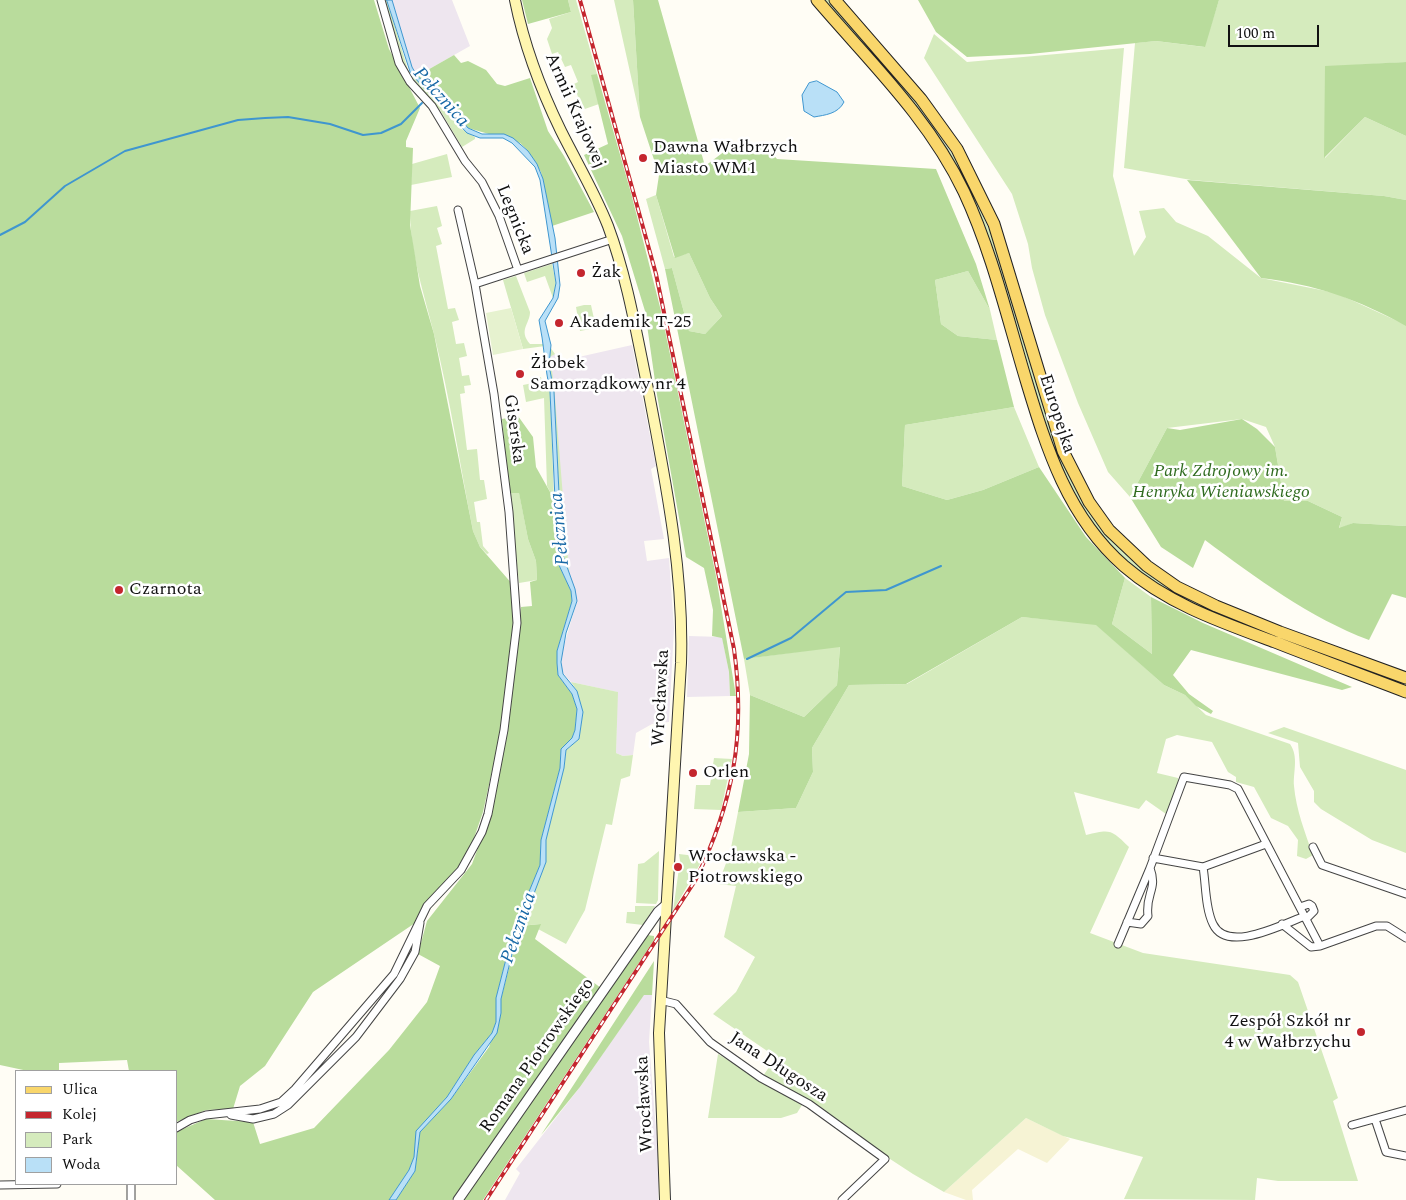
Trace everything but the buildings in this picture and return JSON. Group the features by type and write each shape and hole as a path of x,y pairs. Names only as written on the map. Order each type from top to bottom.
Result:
{"main road":[{"name":"Armii Krajowej","path":"515,0 528,49 546,98 599,206"},
{"name":"Europejka","path":"817,0 920,120 943,154 963,191 984,244 1050,455 1069,497 1093,533 1124,566 1176,602 1216,620 1406,692"},
{"name":"Europejka","path":"835,0 921,99 957,149 994,224 1063,451 1088,502 1109,530 1147,566 1192,594 1280,632 1406,678"},
{"name":"Wrocławska","path":"599,206 613,239 626,283 643,362 671,513 680,580 681,663 660,1000 659,1062 665,1200"}],"street":[{"name":"Legnicka","path":"381,0 399,63 410,82 432,106 465,161 482,182 499,216 518,270"},
{"name":"Giserska","path":"422,916 434,897 461,870 482,832 488,814 504,730 517,623 508,502 499,430 475,284 458,210"},
{"path":"475,284 613,239"},
{"path":"1118,944 1150,868 1184,777 1230,785 1238,789 1320,946"},
{"path":"1153,858 1203,866 1266,844"},
{"path":"1313,847 1322,866 1406,894"},
{"path":"1203,866 1213,925 1224,935 1240,939 1306,917 1314,911 1309,904 1300,907"},
{"path":"1127,922 1141,924 1146,922 1148,916 1146,904 1154,879 1150,868"},
{"name":"Romana Piotrowskiego","path":"458,1200 646,930 665,906"},
{"path":"221,1114 253,1119 274,1114 288,1105 356,1037 400,979 415,952 422,916"},
{"path":"178,1127 190,1120 206,1115 260,1109 281,1102 295,1089 394,974 422,916"},
{"path":"646,930 652,925 664,924"},
{"path":"1282,924 1311,947 1320,946 1376,926 1386,926 1406,938"},
{"name":"Jana Długosza","path":"660,1000 676,1004 710,1042 762,1078 809,1104 885,1159 842,1200"},
{"path":"1352,1125 1406,1110"},
{"path":"1375,1120 1386,1152 1406,1156"},
{"path":"0,1185 15,1185"},
{"path":"131,1185 131,1200"}],"shaded area":[{"path":"392,0 452,0 470,46 417,76 412,67"},
{"path":"632,345 656,466 651,469 664,539 644,541 647,561 669,558 674,628 669,722 652,724 636,733 633,755 623,756 616,753 617,692 571,682 562,672 562,652 577,601 569,572 550,357 555,354 561,361"},
{"path":"689,636 722,637 729,672 730,696 687,697"},
{"path":"644,994 652,995 649,1042 659,1168 658,1200 505,1200 520,1173 516,1169 580,1087"},
{"path":"1026,1118 1070,1139 1047,1163 1018,1149 972,1190 973,1200 966,1200 944,1192"}],"green space":[{"path":"0,0 374,0 389,49 420,108 406,141 406,147 413,148 410,225 420,286 434,334 473,531 480,547 513,585 513,623 501,730 483,812 466,861 418,921 313,992 265,1066 240,1086 233,1109 206,1110 178,1121 178,1070 129,1070 127,1060 59,1063 59,1070 23,1070 0,1065"},
{"path":"384,0 387,0 408,70 437,100 460,128 475,137 475,139 462,147 440,110 413,81 404,66"},
{"path":"522,0 568,0 571,12 528,24"},
{"path":"568,0 576,0 597,74 592,76 599,104 582,110 574,84 578,82 571,65 565,67 558,52 552,54 547,39 552,28 549,19 571,12"},
{"path":"614,0 633,0 640,117"},
{"path":"633,0 658,0 705,166 733,145 764,144 777,159 936,169 976,264 990,310 968,271 935,280 941,324 958,336 997,340 1014,407 905,425 902,486 947,500 983,490 1039,467 1086,537 1125,578 1112,624 1152,654 1151,597 1203,623 1352,687 1342,690 1191,650 1173,675 1189,694 1213,711 1211,714 1196,706 1185,695 1164,685 1096,625 1022,617 906,684 849,685 812,748 813,772 796,808 738,812 749,754 750,695 804,717 837,685 840,647 744,659 665,269 672,268 689,331 705,334 722,316 710,298 689,253 675,258 656,195 659,175 640,117"},
{"path":"822,0 829,0 916,100 960,166 992,236 1055,441 1078,493 1153,575 1406,683 1406,688 1208,612 1164,590 1122,558 1096,530 1065,480 956,169"},
{"path":"918,0 1219,0 1205,47 1156,41 1030,54 967,57 936,32"},
{"path":"1219,0 1406,0 1406,62 1325,67 1325,158 1365,117 1406,136 1406,200 1384,196 1191,180 1124,168 1135,43 1156,41 1204,47"},
{"path":"934,34 967,62 1124,48 1113,176 1134,256 1146,237 1139,211 1164,208 1176,222 1208,236 1261,278 1336,293 1406,325 1406,526 1353,523 1339,529 1342,517 1308,501 1284,501 1275,447 1266,427 1242,419 1167,428 1130,497 1108,472 1078,403 1045,315 1032,268 1028,244 1012,194 924,58"},
{"path":"454,55 461,63 468,61 486,70 497,84 505,86 530,78 548,131 564,156 594,212 552,226 541,172 528,151 520,143 468,128 417,76"},
{"path":"1406,62 1406,136 1365,117 1324,158 1325,66"},
{"path":"597,74 631,193 661,311 716,576 736,696 730,696 729,672 722,638 712,636 713,610 704,568 686,557 657,395 645,311 622,236 584,155 608,144 591,75"},
{"path":"447,154 452,177 411,185 412,164"},
{"path":"1187,180 1384,196 1406,200 1406,326 1371,308 1336,294 1300,284 1261,278"},
{"path":"656,195 674,257 689,253 710,298 722,316 705,334 689,331 672,268 665,269 646,199"},
{"path":"437,206 442,226 437,228 442,244 436,246 448,309 455,308 459,320 452,322 456,344 464,343 467,356 459,358 462,376 469,375 471,385 464,386 465,393 460,394 467,450 477,449 480,480 484,480 487,499 474,502 477,522 480,522 483,546 489,553 487,554 480,547 473,531 445,382 412,242 410,211"},
{"path":"552,264 556,283 553,298 545,276 527,282 524,273"},
{"path":"968,271 990,310 997,340 958,336 941,324 935,280"},
{"path":"516,276 530,312 525,335 530,344 544,344 545,346 523,349 503,280"},
{"path":"591,305 596,328 580,331 576,307"},
{"path":"511,308 523,349 493,355 486,313"},
{"path":"550,347 555,354 550,357 554,385 569,572 562,553 554,392 549,365"},
{"path":"537,377 541,377 542,383 547,380 550,392 554,499 547,486 544,398 526,402 523,385 538,382"},
{"path":"1014,407 1039,467 983,490 947,500 902,486 905,425"},
{"path":"518,416 533,437 536,467 554,499 558,563 571,591 572,601 557,651 558,675 572,694 577,709 575,730 572,738 561,749 560,768 541,840 540,865 514,928 496,998 496,1022 492,1033 474,1055 447,1097 417,1131 414,1157 409,1170 389,1200 215,1200 178,1167 178,1131 206,1119 253,1122 260,1144 314,1128 389,1050 427,1002 440,966 418,954 427,921 472,864 491,813 508,731 521,607 532,606 530,582 537,580 536,561 528,539 519,493 509,493 502,419"},
{"name":"Park Zdrojowy im. Henryka Wieniawskiego","path":"1242,419 1257,429 1275,447 1284,501 1308,501 1342,517 1339,528 1353,523 1406,526 1406,598 1392,594 1369,640 1305,609 1264,583 1205,540 1193,568 1161,547 1130,497 1167,428 1180,430"},
{"path":"519,492 528,539 536,561 537,580 519,583 509,493"},
{"path":"1125,578 1151,597 1152,654 1112,624"},
{"path":"1022,617 1096,624 1164,685 1185,695 1206,715 1290,744 1293,749 1295,759 1294,786 1297,803 1313,855 1306,859 1297,856 1298,840 1288,826 1271,818 1254,787 1236,782 1236,777 1228,772 1212,742 1177,735 1166,739 1157,773 1178,778 1179,782 1166,814 1146,800 1139,809 1074,792 1086,835 1105,831 1110,832 1129,847 1090,933 1143,953 1290,975 1298,982 1338,1098 1333,1101 1358,1181 1278,1181 1257,1178 1255,1200 1124,1199 1143,1157 1063,1136 1026,1118 944,1192 913,1174 763,1076 776,1057 713,1014 736,992 755,957 724,937 736,886 718,884 730,853 738,812 796,808 813,772 812,748 849,685 907,684"},
{"path":"840,646 837,685 804,717 750,695 744,659"},
{"path":"571,682 618,692 616,753 623,756 633,755 630,776 621,779 612,825 606,824 585,910 566,944 538,929 540,924 520,926 546,862 546,840 564,768 566,750 579,739 583,712 577,691"},
{"path":"1284,727 1406,770 1406,853 1372,840 1321,809 1314,802 1314,791 1300,767 1298,743 1268,733"},
{"path":"714,758 732,759 721,810 694,809 696,785 710,785"},
{"path":"659,851 658,900 656,904 636,903 638,864 644,863"},
{"path":"679,854 704,857 673,911 679,868 681,868"},
{"path":"635,906 655,906 643,925 626,923 627,912 635,912"},
{"path":"541,924 535,939 601,988 452,1200 396,1200 415,1171 420,1132 451,1099 489,1047 501,1013 501,999 520,926"},
{"path":"647,935 654,936 654,940 483,1200 463,1200"},
{"path":"654,961 652,995 644,995 580,1087 541,1135"},
{"path":"718,1054 802,1105 797,1113 781,1118 708,1118"}],"water":[{"name":"Pełcznica","path":"387,0 392,0 412,67 417,76 441,96 468,128 482,134 504,134 513,138 528,151 537,164 543,179 555,238 560,285 558,298 545,321 551,345 549,365 554,392 562,553 575,589 577,601 566,633 561,662 563,674 577,691 583,712 579,739 566,750 564,768 546,840 546,862 514,946 501,999 501,1013 497,1033 451,1099 420,1132 415,1171 396,1200 389,1200 409,1170 414,1157 416,1131 447,1097 474,1055 492,1033 496,1022 496,998 514,928 540,865 541,840 560,768 561,749 572,738 575,730 577,709 572,694 558,675 557,663 557,651 572,601 571,591 558,563 550,392 539,320 553,298 556,283 540,180 535,167 512,143 503,138 480,138 467,133 411,74"},
{"path":"817,81 837,92 844,102 838,109 827,115 814,117 804,111 802,95 809,83"}],"waterway":[{"name":"Pełcznica","path":"0,235 25,222 65,186 125,151 238,120 265,118 288,117 330,124 363,135 381,133 401,124 422,103"},
{"path":"747,659 791,638 846,592 886,590 941,566"}],"railway":[{"path":"486,1200 695,881 719,824 727,796 737,740 738,711 734,649 656,274 580,0"}],"place":[{"name":"Dawna Wałbrzych Miasto WM1","path":"643,158"},
{"name":"Żak","path":"581,273"},
{"name":"Akademik T-25","path":"559,323"},
{"name":"Żłobek Samorządkowy nr 4","path":"520,374"},
{"name":"Czarnota","path":"119,590"},
{"name":"Orlen","path":"693,773"},
{"name":"Wrocławska - Piotrowskiego","path":"678,867"},
{"name":"Zespół Szkół nr 4 w Wałbrzychu","path":"1361,1032"}]}
